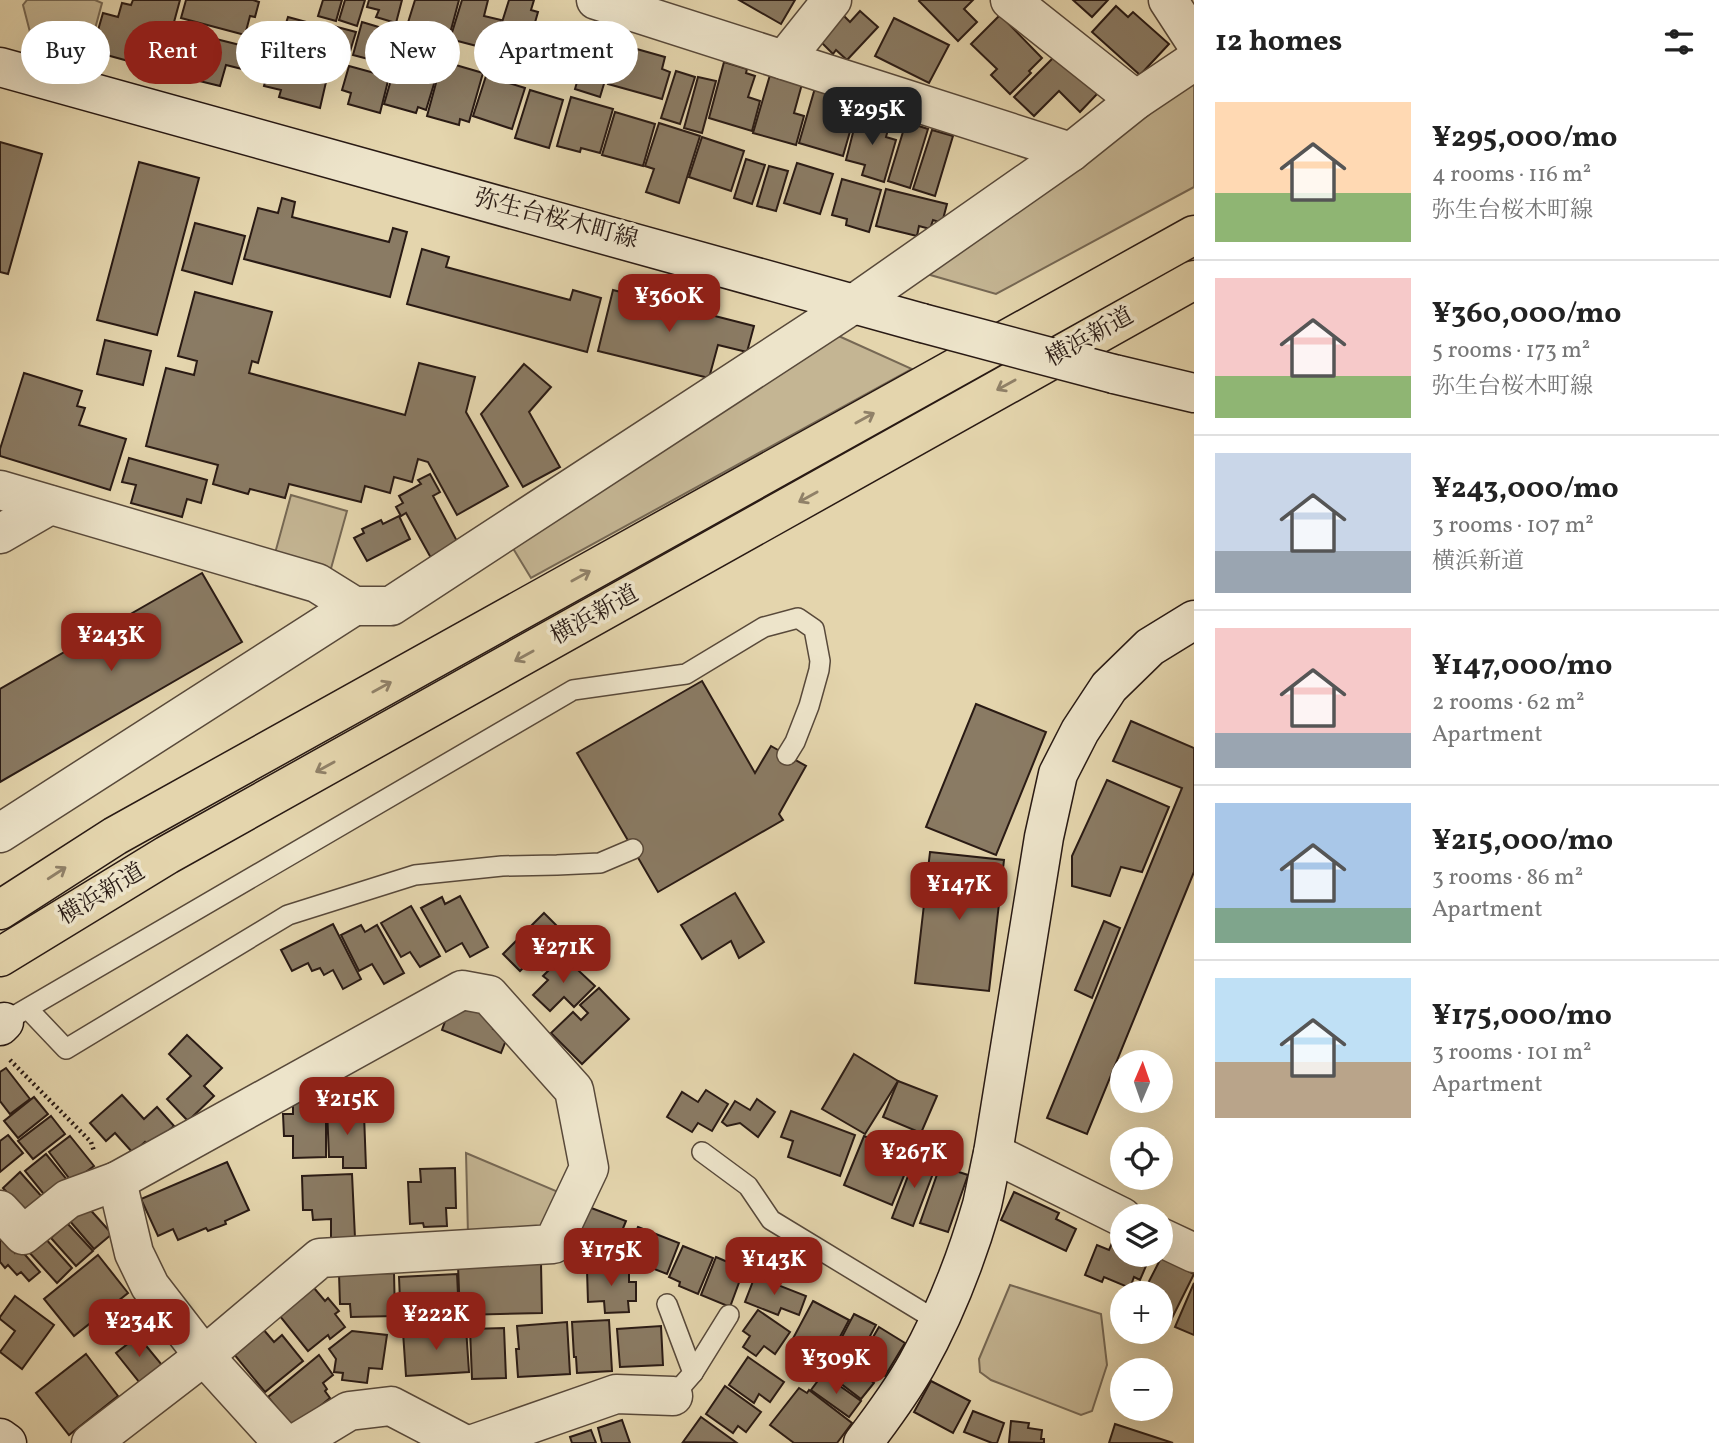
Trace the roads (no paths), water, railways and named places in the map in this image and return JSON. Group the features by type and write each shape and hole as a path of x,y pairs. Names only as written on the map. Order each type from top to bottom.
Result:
{"highway":[{"name":"横浜新道","path":"0,910 115,836 1194,235"},
{"name":"横浜新道","path":"0,957 167,855 1194,280"}],"street":[{"path":"784,60 832,0"},
{"path":"1010,0 1136,100"},
{"path":"1168,0 1194,40"},
{"path":"605,1 1071,152"},
{"path":"0,490 317,583 354,606 391,606 855,303 1071,152 1136,100 1194,61"},
{"name":"弥生台桜木町線","path":"0,67 922,323 1194,393"},
{"path":"0,534 50,505"},
{"path":"0,833 354,606"},
{"path":"863,1443 916,1365 939,1322 972,1237 982,1203 993,1153 1044,837 1058,774 1080,731 1109,687 1150,647 1194,620"},
{"path":"0,1210 23,1235 68,1199 117,1181 462,990 489,995 574,1090 589,1168 553,1244 320,1258 204,1356 91,1443"},
{"path":"993,1153 1110,1211"},
{"path":"117,1181 134,1253 150,1286 204,1356 283,1443"},
{"path":"1173,1243 1194,1253"},
{"path":"476,1443 616,1394 683,1385"},
{"path":"296,1443 349,1412 391,1406 462,1443"},
{"path":"0,1438 7,1443"}],"lane":[{"path":"10,1028 573,690 685,674 764,627 798,618 814,629 820,661 810,706 787,755"},
{"path":"10,1028 66,1049 288,915 415,875 502,866 600,863 633,849"},
{"path":"702,1152 748,1186 771,1220 939,1322"},
{"path":"667,1304 683,1385"},
{"path":"683,1385 729,1315"}]}
